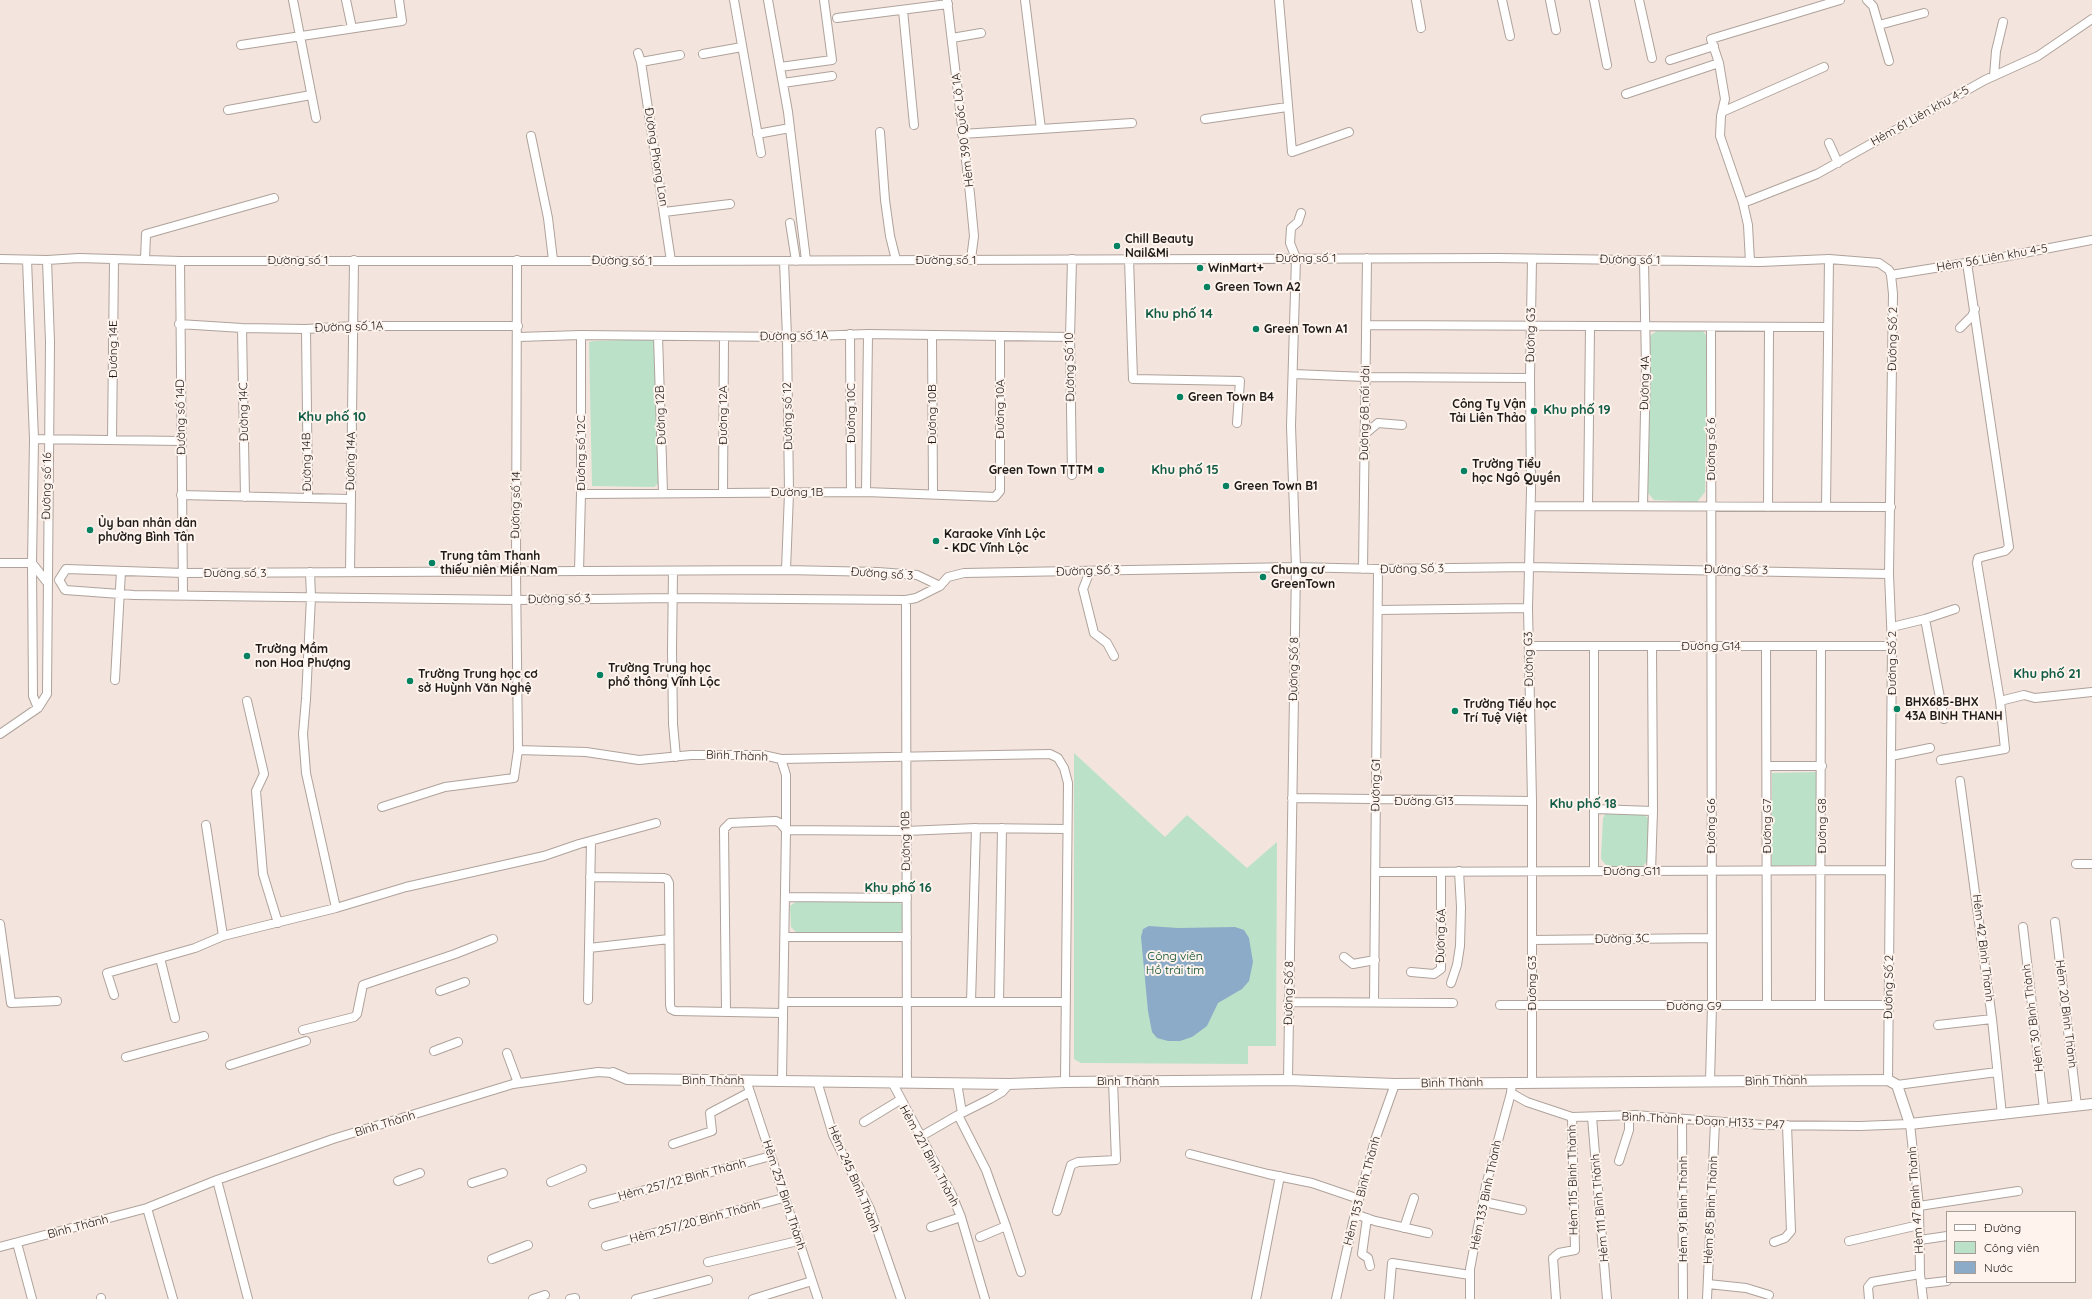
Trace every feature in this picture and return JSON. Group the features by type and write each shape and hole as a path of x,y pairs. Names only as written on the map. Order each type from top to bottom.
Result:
{"street":[{"path":"293,0 316,118"},
{"path":"346,0 352,28"},
{"path":"241,45 402,20 399,0"},
{"path":"734,0 761,153"},
{"path":"768,0 790,128 806,260"},
{"path":"780,67 832,60 824,0"},
{"path":"1024,0 1041,129"},
{"path":"1279,0 1292,152 1349,132"},
{"path":"1416,0 1421,28"},
{"path":"1502,0 1510,36"},
{"path":"1550,0 1556,30"},
{"path":"1594,0 1607,65"},
{"path":"1639,0 1652,58"},
{"path":"1750,262 1748,225 1743,203 1720,136 1722,112 1725,99 1719,63 1711,39 1840,0"},
{"path":"1867,0 1873,6 1889,61"},
{"path":"837,18 903,10 948,2"},
{"name":"Hẻm 390 Quốc Lộ 1A","path":"948,2 974,236 971,259"},
{"path":"903,10 914,125"},
{"path":"1879,25 1924,13"},
{"name":"Hẻm 61 Liên khu 4-5","path":"1743,203 1817,174 1838,163 1994,76 2038,56 2092,19"},
{"path":"1994,76 1996,51 2003,22"},
{"path":"952,38 981,33"},
{"path":"1670,60 1714,46"},
{"path":"703,54 742,47"},
{"name":"Đường Phong Lan","path":"638,53 641,62 672,261"},
{"path":"641,62 680,55"},
{"path":"1626,94 1719,63"},
{"path":"1722,112 1791,80 1824,67"},
{"path":"782,83 832,76"},
{"path":"228,110 311,95"},
{"path":"1205,119 1287,107"},
{"path":"962,134 1132,123"},
{"path":"757,134 790,128"},
{"path":"880,132 885,200 890,236 896,260"},
{"path":"531,136 548,218 553,260"},
{"path":"1829,143 1838,163"},
{"path":"145,260 146,234 274,198"},
{"path":"664,212 730,204"},
{"name":"Đường Số 8","path":"1288,1080 1288,1002 1293,855 1292,798 1296,567 1291,426 1296,258 1290,243 1291,228 1298,222 1301,214"},
{"path":"790,222 796,261"},
{"name":"Hẻm 56 Liên khu 4-5","path":"1890,272 1967,263 2092,240"},
{"name":"Đường số 1","path":"0,259 47,260 79,258 180,261 796,261 1367,258 1750,262 1829,259 1879,262 1890,272"},
{"name":"Đường 6B nối dài","path":"1363,569 1367,258"},
{"path":"1129,259 1133,379 1240,381 1237,423"},
{"path":"1826,507 1829,259"},
{"name":"Đường số 16","path":"27,260 34,440 32,563 33,696 38,708"},
{"name":"Đường số 16","path":"0,734 38,708 47,694 46,580 50,342 47,260"},
{"name":"Đường 14E","path":"112,439 114,260"},
{"name":"Đường 14A","path":"350,572 354,260"},
{"name":"Đường số 14","path":"382,806 445,787 514,778 518,750 516,571 518,260"},
{"name":"Đường Số 10","path":"1072,260 1070,336 1072,475"},
{"name":"Đường G3","path":"1532,260 1530,378 1531,506 1528,608 1532,801 1532,1082"},
{"name":"Đường số 14D","path":"180,261 179,324 182,441 183,595"},
{"name":"Đường số 12","path":"784,261 788,337 789,493 786,570"},
{"name":"Đường 4A","path":"1643,506 1646,326 1644,261"},
{"path":"1941,760 2005,749 2000,701 1977,563 1978,558 2005,550 2009,547 1995,463 1992,424 1967,263"},
{"name":"Đường Số 2","path":"1890,272 1893,294 1890,507 1892,646 1888,1005 1892,1082"},
{"path":"1960,328 1972,316 1975,308"},
{"name":"Đường số 1A","path":"179,324 242,328 306,329 353,326 518,326"},
{"path":"1366,325 1532,325 1769,328 1827,327"},
{"path":"1588,506 1590,326"},
{"name":"Đường số 6","path":"1710,327 1711,570"},
{"name":"Đường 14C","path":"242,328 245,497"},
{"path":"1768,507 1769,328"},
{"name":"Đường 14B","path":"306,329 308,498"},
{"name":"Đường số 1A","path":"518,337 581,335 788,337 850,334 1000,337 1070,336"},
{"name":"Đường 10C","path":"850,334 851,492"},
{"path":"866,492 868,334"},
{"name":"Đường số 12C","path":"579,571 581,494 581,335"},
{"name":"Đường 12B","path":"658,336 663,493"},
{"name":"Đường 10B","path":"932,336 933,493"},
{"name":"Đường 12A","path":"723,493 724,337"},
{"name":"Đường 10A","path":"1000,337 1000,481"},
{"path":"1293,374 1366,377 1530,378"},
{"path":"1365,434 1378,423 1402,425"},
{"path":"34,440 112,439 182,441"},
{"name":"Đường 1B","path":"581,494 866,492 933,493 995,497 1000,491 1000,481"},
{"path":"182,496 350,499"},
{"path":"1531,506 1890,507"},
{"path":"33,512 47,511"},
{"path":"0,563 32,563 46,580 59,580"},
{"name":"Đường Số 3","path":"940,586 948,577 964,573 1296,567 1378,569 1529,567 1890,574"},
{"name":"Đường số 3","path":"66,569 183,573 516,571 673,572 786,570 878,572 917,576 940,586 916,598 906,600 673,598 516,600 121,594 65,590 59,580 66,569"},
{"name":"Đường G1","path":"1374,1001 1378,569"},
{"name":"Đường G6","path":"1710,1082 1712,1006 1711,570"},
{"path":"115,680 121,594 121,571"},
{"path":"1090,571 1083,589 1094,634 1108,642 1114,656"},
{"path":"310,572 311,597 303,734 306,773 336,908"},
{"path":"673,572 672,657 676,757"},
{"name":"Đường 10B","path":"906,600 907,1082"},
{"path":"1378,610 1528,608"},
{"path":"1892,627 1925,619 1955,609"},
{"path":"32,610 46,610"},
{"path":"1925,619 1944,719"},
{"name":"Đường G14","path":"1529,646 1892,646"},
{"path":"1594,646 1594,871"},
{"path":"1651,871 1653,811 1652,646"},
{"name":"Đường G7","path":"1766,646 1767,1005"},
{"name":"Đường G8","path":"1820,1005 1822,766 1821,646"},
{"path":"2000,701 2024,695 2035,698 2092,692"},
{"path":"247,701 264,774 256,790 263,874 278,923"},
{"path":"1891,756 1930,748"},
{"name":"Bình Thành","path":"518,750 586,752 639,760 676,757 763,755 781,759 786,775 786,897 782,1080"},
{"path":"781,759 1050,754 1058,758 1064,768 1068,783 1065,1082"},
{"path":"1767,766 1822,766"},
{"name":"Hẻm 42 Bình Thành","path":"1960,781 1992,1019 2002,1115"},
{"name":"Đường G13","path":"1292,798 1376,801 1532,801"},
{"path":"1595,809 1653,811"},
{"path":"726,1011 724,829 730,823 776,821 786,830 906,831 976,828 1067,829"},
{"path":"114,995 107,973 195,948 223,936 336,908 406,887 522,861 656,823"},
{"path":"206,825 223,936"},
{"path":"971,1002 976,828"},
{"path":"999,1002 1002,828"},
{"path":"588,1000 591,842"},
{"path":"2076,864 2092,864"},
{"name":"Đường G11","path":"1375,872 1890,870"},
{"path":"1451,983 1457,965 1460,946 1461,907 1459,871"},
{"name":"Đường 6A","path":"1411,972 1434,974 1441,969 1441,872"},
{"path":"590,877 667,879 669,883 670,1005 671,1009 675,1012 726,1011 783,1013"},
{"path":"786,897 907,898"},
{"name":"Hẻm 20 Bình Thành","path":"2055,922 2077,1106"},
{"path":"0,924 11,1003 57,1001"},
{"name":"Hẻm 30 Bình Thành","path":"2023,927 2044,1109"},
{"path":"785,937 907,937"},
{"path":"303,1030 354,1017 357,1014 363,985 455,954 493,938"},
{"name":"Đường 3C","path":"1532,940 1712,938"},
{"path":"589,948 669,940"},
{"path":"1344,957 1353,964 1374,960"},
{"path":"160,958 175,1018"},
{"path":"440,991 465,982"},
{"path":"1288,1002 1374,1001 1453,1003"},
{"path":"784,1002 1066,1002"},
{"name":"Đường G9","path":"1500,1005 1888,1005"},
{"path":"1938,1025 1992,1019"},
{"path":"126,1056 204,1036"},
{"path":"230,1064 306,1041"},
{"path":"434,1051 458,1042"},
{"path":"506,1052 518,1083"},
{"name":"Bình Thành","path":"0,1247 147,1208 218,1180 333,1139 518,1083 598,1072 613,1073 627,1080 782,1080 1009,1084 1113,1081 1288,1080 1395,1084 1512,1082 1892,1082"},
{"path":"1997,1072 1892,1082 1910,1124 2092,1104"},
{"name":"Hẻm 257 Bình Thành","path":"746,1080 783,1198 818,1299"},
{"name":"Hẻm 245 Bình Thành","path":"817,1081 833,1135 870,1209 901,1299"},
{"path":"1057,1211 1070,1165 1078,1162 1116,1160 1113,1081"},
{"name":"Hẻm 221 Bình Thành","path":"892,1082 900,1100 952,1195 985,1299"},
{"path":"1511,1093 1512,1082"},
{"path":"957,1083 960,1114 986,1170 1021,1272"},
{"path":"920,1137 990,1099 1009,1084"},
{"name":"Hẻm 153 Bình Thành","path":"1336,1299 1355,1214 1375,1140 1395,1084"},
{"path":"672,1144 712,1131 710,1113 750,1092"},
{"name":"Bình Thành - Đoạn H133 - P47","path":"1511,1093 1527,1102 1572,1117 1629,1116 1787,1125 1910,1124"},
{"name":"Hẻm 133 Bình Thành","path":"1470,1299 1470,1275 1486,1185 1511,1093"},
{"path":"864,1122 900,1100"},
{"path":"1620,1161 1629,1130 1629,1116"},
{"name":"Hẻm 115 Bình Thành","path":"1556,1299 1553,1258 1559,1252 1575,1250 1572,1117"},
{"name":"Hẻm 111 Bình Thành","path":"1592,1117 1607,1299"},
{"name":"Hẻm 91 Bình Thành","path":"1682,1120 1683,1299"},
{"name":"Hẻm 85 Bình Thành","path":"1707,1299 1715,1122"},
{"name":"Hẻm 47 Bình Thành","path":"1910,1124 1919,1206 1920,1274 1923,1299"},
{"path":"1774,1242 1785,1238 1791,1231 1787,1125"},
{"path":"1190,1154 1312,1183 1359,1199"},
{"name":"Hẻm 257/12 Bình Thành","path":"593,1204 771,1156"},
{"path":"551,1182 582,1169"},
{"path":"398,1180 420,1173"},
{"path":"472,1183 503,1173"},
{"path":"1256,1299 1280,1176"},
{"path":"218,1180 248,1299"},
{"path":"1919,1206 2018,1191"},
{"name":"Hẻm 257/20 Bình Thành","path":"606,1246 783,1198"},
{"path":"1404,1228 1414,1198"},
{"path":"1484,1202 1522,1210"},
{"path":"147,1208 173,1299"},
{"path":"1355,1214 1428,1234"},
{"path":"931,1227 960,1217"},
{"path":"1367,1218 1362,1254 1368,1258 1370,1266"},
{"path":"1849,1241 1919,1225"},
{"path":"980,1237 1006,1226"},
{"path":"1920,1240 1946,1236"},
{"path":"708,1262 798,1241"},
{"path":"17,1243 32,1299"},
{"path":"492,1258 528,1245"},
{"path":"1389,1299 1392,1263 1470,1275"},
{"path":"1869,1299 1868,1288 1872,1282 1920,1274"},
{"path":"636,1299 708,1280"},
{"path":"754,1299 812,1281"},
{"path":"1922,1284 1946,1282"},
{"path":"1708,1284 1746,1288 1769,1294"},
{"path":"533,1299 545,1295"}],"green space":[{"path":"1658,330 1703,331 1707,337 1705,492 1697,502 1654,500 1648,493 1649,340 1651,335"},
{"path":"653,339 656,346 659,483 654,487 592,486 589,342"},
{"name":"Công viên Hồ trái tim","path":"1074,753 1165,837 1187,815 1247,868 1277,842 1276,1046 1248,1046 1248,1064 1081,1063 1074,1059"},
{"path":"1816,772 1816,865 1772,866 1772,773"},
{"path":"1611,812 1644,815 1648,818 1648,860 1643,866 1607,866 1601,859 1603,818 1606,813"},
{"path":"797,901 898,902 903,905 903,929 899,932 796,932 791,927 790,906"}],"water":[{"path":"1149,926 1178,928 1235,927 1244,930 1249,938 1253,962 1249,981 1242,989 1218,1003 1207,1026 1192,1037 1180,1041 1168,1041 1157,1038 1152,1032 1148,1011 1141,937 1143,929"}],"place":[{"name":"Chill Beauty Nail&Mi","path":"1117,246"},
{"name":"WinMart+","path":"1200,268"},
{"name":"Green Town A2","path":"1207,287"},
{"name":"Green Town A1","path":"1256,329"},
{"name":"Green Town B4","path":"1180,397"},
{"name":"Công Ty Vận Tải Liên Thảo","path":"1534,411"},
{"name":"Green Town TTTM","path":"1101,470"},
{"name":"Trường Tiểu học Ngô Quyền","path":"1464,471"},
{"name":"Green Town B1","path":"1226,486"},
{"name":"Ủy ban nhân dân phường Bình Tân","path":"90,530"},
{"name":"Karaoke Vĩnh Lộc - KDC Vĩnh Lộc","path":"936,541"},
{"name":"Trung tâm Thanh thiếu niên Miền Nam","path":"432,563"},
{"name":"Chung cư GreenTown","path":"1263,577"},
{"name":"Trường Mầm non Hoa Phượng","path":"247,656"},
{"name":"Trường Trung học phổ thông Vĩnh Lộc","path":"600,675"},
{"name":"Trường Trung học cơ sở Huỳnh Văn Nghệ","path":"410,681"},
{"name":"BHX685-BHX 43A BINH THANH","path":"1897,709"},
{"name":"Trường Tiểu học Trí Tuệ Việt","path":"1455,711"}],"district":[{"name":"Khu phố 14","path":"1179,314"},
{"name":"Khu phố 19","path":"1577,410"},
{"name":"Khu phố 10","path":"332,417"},
{"name":"Khu phố 15","path":"1185,470"},
{"name":"Khu phố 21","path":"2047,674"},
{"name":"Khu phố 18","path":"1583,804"},
{"name":"Khu phố 16","path":"898,888"}]}
